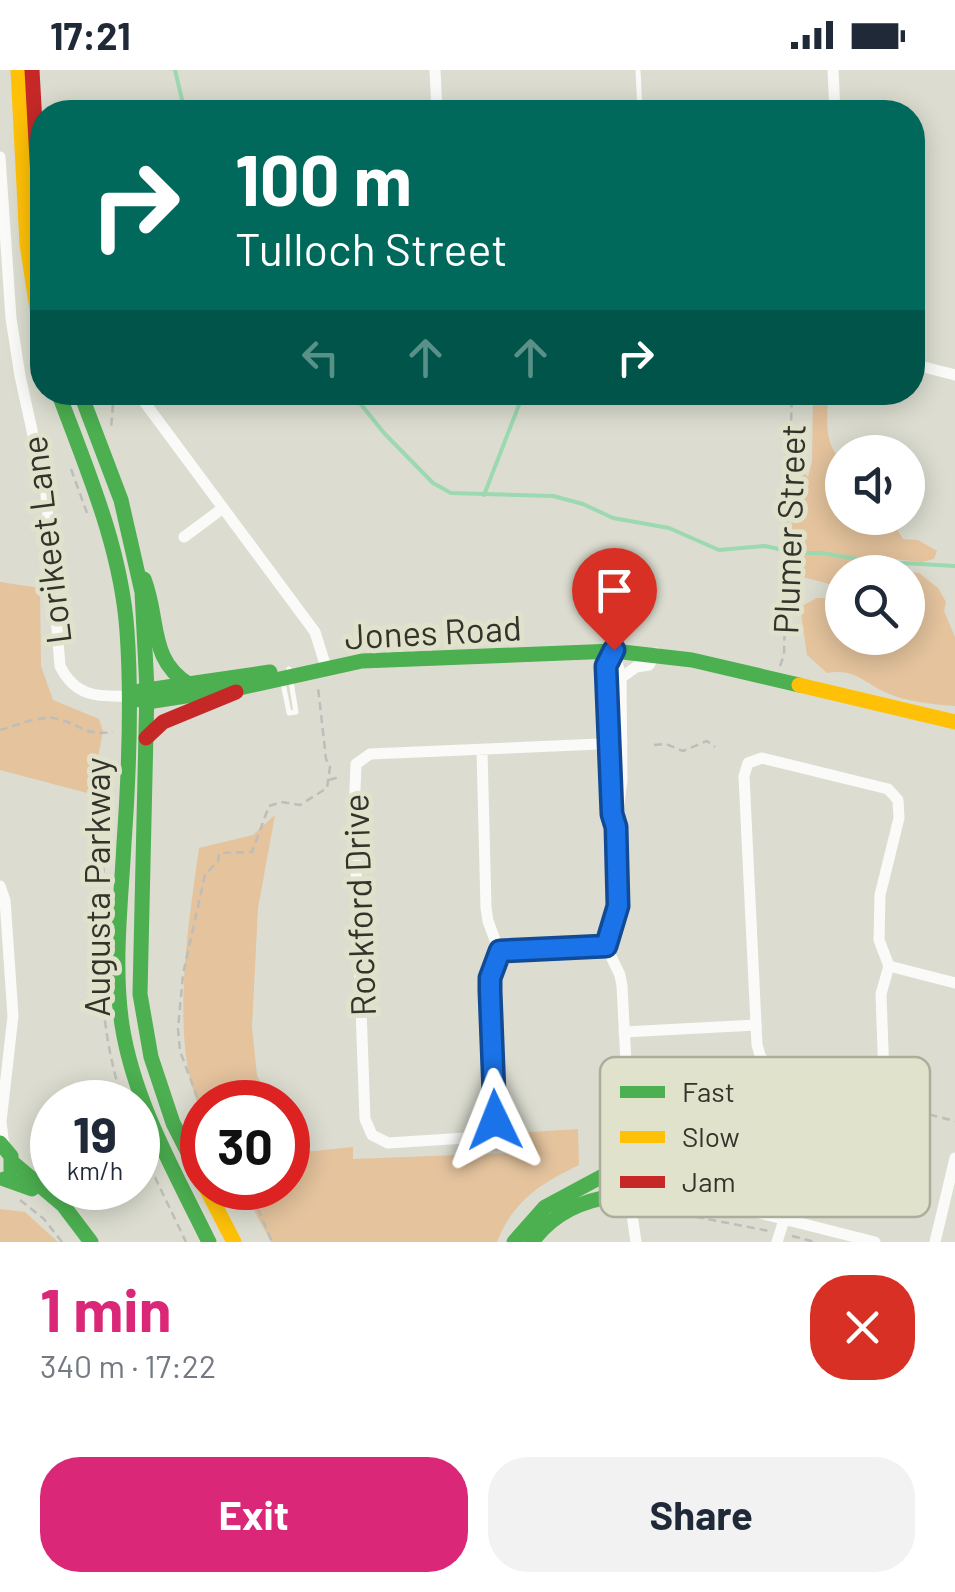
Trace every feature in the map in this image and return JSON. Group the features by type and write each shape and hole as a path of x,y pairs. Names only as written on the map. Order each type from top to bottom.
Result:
{"main road":[{"path":"18,70 30,258"},
{"path":"32,70 34,100"},
{"path":"63,405 94,483 120,574 126,696"},
{"path":"85,405 112,472 138,566 153,602 156,639 171,674 190,685"},
{"path":"138,566 147,695"},
{"name":"Jones Road","path":"126,696 244,687 323,668 399,657 614,650 656,654 955,722"},
{"name":"Jones Road","path":"147,695 190,685 287,675"},
{"path":"146,738 164,722 218,702 244,687"},
{"name":"Augusta Parkway","path":"147,695 140,994 150,1057 180,1136"},
{"name":"Augusta Parkway","path":"126,696 126,812 118,955 121,1012 128,1054 144,1105 209,1242"},
{"path":"2,1144 12,1162 63,1206 91,1242"},
{"path":"12,1162 2,1180 28,1186 44,1196 82,1242"},
{"path":"514,1242 543,1206 600,1177"},
{"path":"532,1242 538,1232 570,1210 600,1197"},
{"path":"217,1210 234,1242"}],"street":[{"path":"435,70 436,100"},
{"path":"832,70 834,100"},
{"name":"Lorikeet Lane","path":"0,157 11,318 46,494 60,666 70,684 82,692 126,696"},
{"path":"925,367 955,375"},
{"name":"Jones Road","path":"147,405 316,632 323,668"},
{"path":"184,537 223,508"},
{"path":"614,650 620,678 612,814 616,827 618,906 606,946 620,974 625,1057"},
{"path":"614,650 606,666 615,743"},
{"path":"620,678 636,667 648,666 656,654"},
{"name":"Rockford Drive","path":"500,951 490,978 495,1120 488,1133 473,1139 388,1144 372,1136 368,1128 353,770 370,754 615,743"},
{"path":"482,750 486,908 500,951 606,946"},
{"path":"761,1057 756,1026 744,776 748,763 756,759 888,789 898,800 899,818 880,896 879,940 890,966 880,994 883,1057"},
{"path":"0,886 5,900 6,1016 2,1144"},
{"path":"890,966 955,983"},
{"path":"624,1032 756,1026"},
{"path":"935,1242 955,1158"},
{"path":"630,1217 636,1242"},
{"path":"772,1217 874,1242"},
{"path":"778,1238 784,1220"}],"lane":[{"path":"638,70 639,100"},
{"path":"287,675 293,712"}],"path":[{"path":"108,441 113,420 111,405"},
{"name":"Plumer Street","path":"780,666 784,655 788,489 794,434 792,405"},
{"path":"72,463 71,476 84,510 94,521"},
{"path":"191,1080 180,1051 178,1029 183,974 205,875 218,861 219,853 252,852 269,806 281,802 296,806 328,788 330,767 318,686"},
{"path":"0,730 47,718 95,735 114,732"},
{"path":"654,745 684,750 707,741 715,747"},
{"path":"328,780 340,777"},
{"path":"930,1115 955,1121"},
{"path":"160,1188 186,1242"},
{"path":"18,1198 44,1219 62,1242"},
{"path":"258,1210 272,1242"},
{"path":"694,1217 778,1238 815,1242"},
{"path":"51,1242 57,1235"}],"shaded area":[{"path":"813,405 828,405 825,535 901,535 937,551 934,559 925,561 925,555 825,555 825,583 791,572 792,511 784,490 785,447 790,443 808,477"},
{"path":"925,578 938,588 946,602 944,611 955,637 955,706 902,698 852,674 827,673 807,655 800,607 825,598 825,655 925,655"},
{"path":"0,582 40,588 41,666 53,700 99,719 103,731 91,794 0,770"},
{"path":"275,815 258,908 252,1027 259,1080 191,1080 183,1019 184,983 199,848 253,835"},
{"path":"578,1129 579,1165 552,1179 520,1204 497,1242 271,1242 254,1210 310,1210 310,1151 353,1147 353,1159 513,1153 513,1133"},
{"path":"0,1209 25,1212 58,1242 0,1242"}],"waterway":[{"path":"175,70 182,100"},
{"path":"361,405 433,483 451,493 553,496 613,518 669,528 719,550 765,546 783,550"},
{"path":"484,495 519,405"},
{"path":"795,553 955,566"}],"traffic: fast":[{"path":"63,405 110,539 127,631 129,737 118,957 122,1025 146,1109 209,1242"},
{"path":"85,405 121,500 142,592 147,689 140,994 151,1057 180,1137"},
{"path":"144,579 161,651 167,664 190,685"},
{"path":"137,699 147,702 244,687 362,661 614,651 692,660 799,685"},
{"path":"140,691 270,672"},
{"path":"0,1143 11,1156 11,1170"},
{"path":"12,1162 63,1205 91,1242"},
{"path":"514,1242 545,1207 600,1177"},
{"path":"4,1179 30,1188"},
{"path":"532,1242 569,1210 600,1199"}],"traffic: slow":[{"path":"18,70 30,264"},
{"path":"799,685 955,722"},
{"path":"217,1210 234,1242"}],"traffic: jam":[{"path":"32,70 34,100"},
{"path":"146,738 163,722 236,692"}],"route":[{"path":"495,1120 490,978 500,951 606,946 617,918 606,666 614,650"}]}
